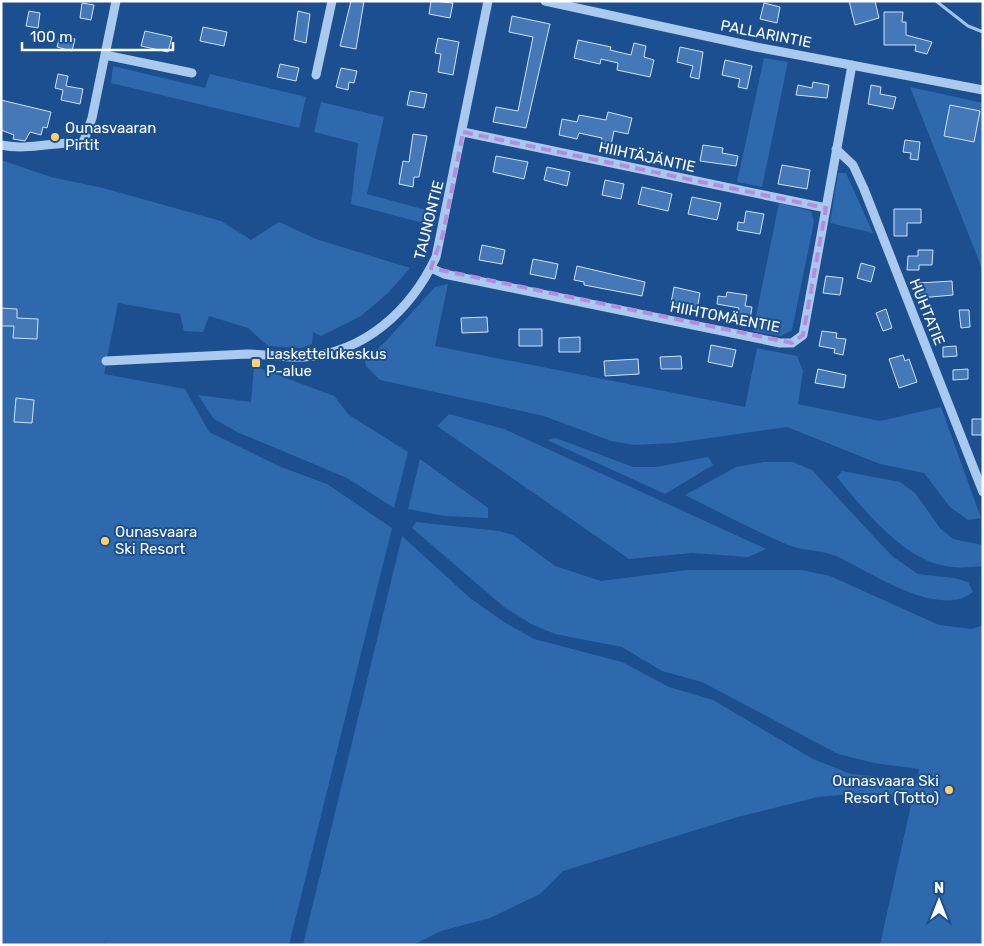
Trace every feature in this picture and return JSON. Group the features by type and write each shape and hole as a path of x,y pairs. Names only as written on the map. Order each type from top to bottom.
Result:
{"street":[{"path":"1,145 19,147 67,142 83,143 92,118 116,1"},
{"path":"316,75 332,1"},
{"name":"TAUNONTIE","path":"106,361 250,354 283,358 331,352 369,337 388,322 409,301 431,268 443,234 488,1"},
{"name":"PALLARINTIE","path":"545,1 852,65 983,90"},
{"path":"105,56 192,73"},
{"name":"HIIHTOMÄENTIE","path":"431,268 444,274 780,343 792,343 803,335 852,65"},
{"name":"HIIHTÄJÄNTIE","path":"464,132 826,208"},
{"name":"HUHTATIE","path":"836,149 853,164 864,189 983,492"}],"highlighted area":[{"path":"463,132 826,208 803,335 792,343 431,268 443,234"}],"shaded area":[{"path":"764,58 788,62 762,187 737,182"},
{"path":"113,66 205,88 210,74 306,97 299,128 111,83"},
{"path":"910,87 983,103 983,271"},
{"path":"321,102 384,117 367,194 437,213 423,223 351,204 358,143 314,132"},
{"name":"Ounasvaara Ski Resort","path":"1,160 51,177 103,188 221,221 251,240 279,222 316,239 410,268 388,293 361,316 321,336 313,332 312,344 301,348 268,346 248,328 209,316 203,332 184,331 180,314 118,303 104,374 185,389 209,432 281,467 327,484 392,528 289,945 105,945 106,939 104,945 1,945"},
{"path":"838,173 846,173 873,233 830,223"},
{"path":"779,203 811,211 814,222 792,330 781,336 753,331"},
{"path":"448,284 435,346 745,407 757,348 797,356 803,371 798,404 880,421 941,407 981,518 968,520 950,507 924,473 880,464 787,427 675,443 634,445 611,441 544,416 380,380 366,366 365,361 386,341 435,287"},
{"path":"254,366 334,396 349,415 408,452 394,508 347,478 237,432 214,419 198,395 251,402"},
{"path":"449,414 504,429 766,549 748,557 692,553 629,559 437,426"},
{"path":"556,438 633,467 656,467 708,457 713,465 665,494 547,440"},
{"path":"420,459 488,508 488,518 444,516 408,509"},
{"path":"764,462 793,462 812,470 892,556 918,574 954,578 968,582 973,592 959,599 942,600 923,597 904,590 836,556 788,545 685,495 736,467"},
{"path":"842,471 900,482 915,493 940,528 953,539 983,545 983,566 946,566 926,560 897,542 870,516 837,477"},
{"path":"416,522 499,531 513,535 555,566 601,581 687,570 802,570 830,576 939,625 972,629 983,625 983,945 880,945 913,796 862,793 818,797 738,817 563,871 540,894 490,918 441,931 413,945 303,945 402,536 470,598 504,622 534,639 622,662 669,687 713,700 813,759 851,774 890,778 916,784 919,769 874,763 838,754 702,682 662,671 622,647 555,634 531,624 504,607 412,528"}],"building":[{"path":"351,1 364,1 356,49 340,46"},
{"path":"431,1 453,3 450,18 429,14"},
{"path":"849,1 875,1 879,18 855,25"},
{"path":"82,3 94,5 91,20 80,18"},
{"path":"764,3 780,7 777,23 760,19"},
{"path":"29,11 40,13 38,28 26,26"},
{"path":"298,11 310,14 306,43 294,40"},
{"path":"884,12 903,12 902,22 906,22 906,35 932,42 927,54 915,51 916,45 884,45"},
{"path":"512,16 550,24 526,128 493,122 496,107 518,111 533,37 509,32"},
{"path":"203,27 227,32 224,46 200,41"},
{"path":"145,31 172,37 168,52 141,46"},
{"path":"60,36 75,39 72,51 57,47"},
{"path":"438,38 459,42 453,75 438,72 441,54 435,53"},
{"path":"578,40 611,47 610,50 631,55 634,43 646,46 644,57 654,60 650,77 617,70 618,63 601,59 600,64 574,58"},
{"path":"680,47 703,52 699,79 690,77 693,66 677,62"},
{"path":"725,60 752,66 747,89 738,87 740,79 722,75"},
{"path":"280,64 299,68 296,81 277,77"},
{"path":"341,68 357,71 354,83 349,82 348,90 336,87"},
{"path":"58,74 68,76 66,86 83,89 80,104 61,100 63,90 55,88"},
{"path":"813,82 829,85 827,98 796,95 798,85 812,88"},
{"path":"871,85 881,87 880,94 896,97 893,109 868,104"},
{"path":"410,91 427,94 424,108 407,105"},
{"path":"1,100 51,112 47,128 43,127 41,135 30,132 25,141 13,139 14,135 1,130"},
{"path":"950,105 980,111 974,142 944,136"},
{"path":"608,112 632,118 628,134 614,131 611,145 601,143 602,138 579,133 577,139 559,135 562,119 577,122 579,115 606,120"},
{"path":"413,134 427,136 419,177 414,177 413,187 399,184 403,161 409,162"},
{"path":"905,140 920,142 918,160 910,159 911,153 903,152"},
{"path":"703,145 723,148 722,153 738,156 736,166 700,161"},
{"path":"496,156 528,162 524,179 493,172"},
{"path":"782,165 810,170 807,189 778,184"},
{"path":"547,167 570,172 567,186 544,180"},
{"path":"605,180 624,184 621,199 602,195"},
{"path":"642,187 672,194 668,211 638,204"},
{"path":"692,197 721,203 717,220 688,214"},
{"path":"894,209 921,209 921,223 907,223 907,236 894,236"},
{"path":"746,211 764,214 760,234 737,230 738,222 744,223"},
{"path":"482,245 505,250 502,264 479,260"},
{"path":"918,250 933,250 932,265 919,265 919,270 907,270 908,256 918,256"},
{"path":"533,259 558,264 555,279 530,274"},
{"path":"861,263 875,267 871,282 857,278"},
{"path":"577,266 645,282 642,296 584,285 584,282 574,280"},
{"path":"826,276 843,278 840,295 823,293"},
{"path":"952,281 953,295 920,298 919,283"},
{"path":"674,287 700,293 697,309 671,303"},
{"path":"727,292 747,295 745,306 752,307 750,320 737,318 739,308 717,304 718,296 726,297"},
{"path":"1,308 17,309 17,318 38,319 37,339 13,338 14,326 1,326"},
{"path":"886,309 892,328 883,331 876,313"},
{"path":"959,310 969,310 970,327 961,328"},
{"path":"487,317 488,332 462,333 461,318"},
{"path":"519,329 542,329 542,346 519,346"},
{"path":"822,331 837,333 836,338 846,339 843,355 834,353 835,349 819,346"},
{"path":"580,337 580,352 559,352 559,338"},
{"path":"711,345 736,350 732,367 708,362"},
{"path":"956,346 957,356 943,357 943,347"},
{"path":"903,355 905,361 909,359 917,382 899,388 889,359"},
{"path":"681,356 682,369 661,369 660,357"},
{"path":"638,359 639,374 605,376 604,361"},
{"path":"818,369 846,375 844,388 815,383"},
{"path":"968,369 968,379 953,380 953,370"},
{"path":"16,398 34,400 32,423 14,422"},
{"path":"972,419 983,419 983,435 972,435"}],"waterway":[{"path":"936,1 968,26 983,32"}],"place":[{"name":"Ounasvaaran Pirtit","path":"55,137"},
{"name":"Laskettelukeskus P-alue","path":"256,363"},
{"name":"Ounasvaara Ski Resort","path":"105,541"},
{"name":"Ounasvaara Ski Resort (Totto)","path":"949,790"}]}
